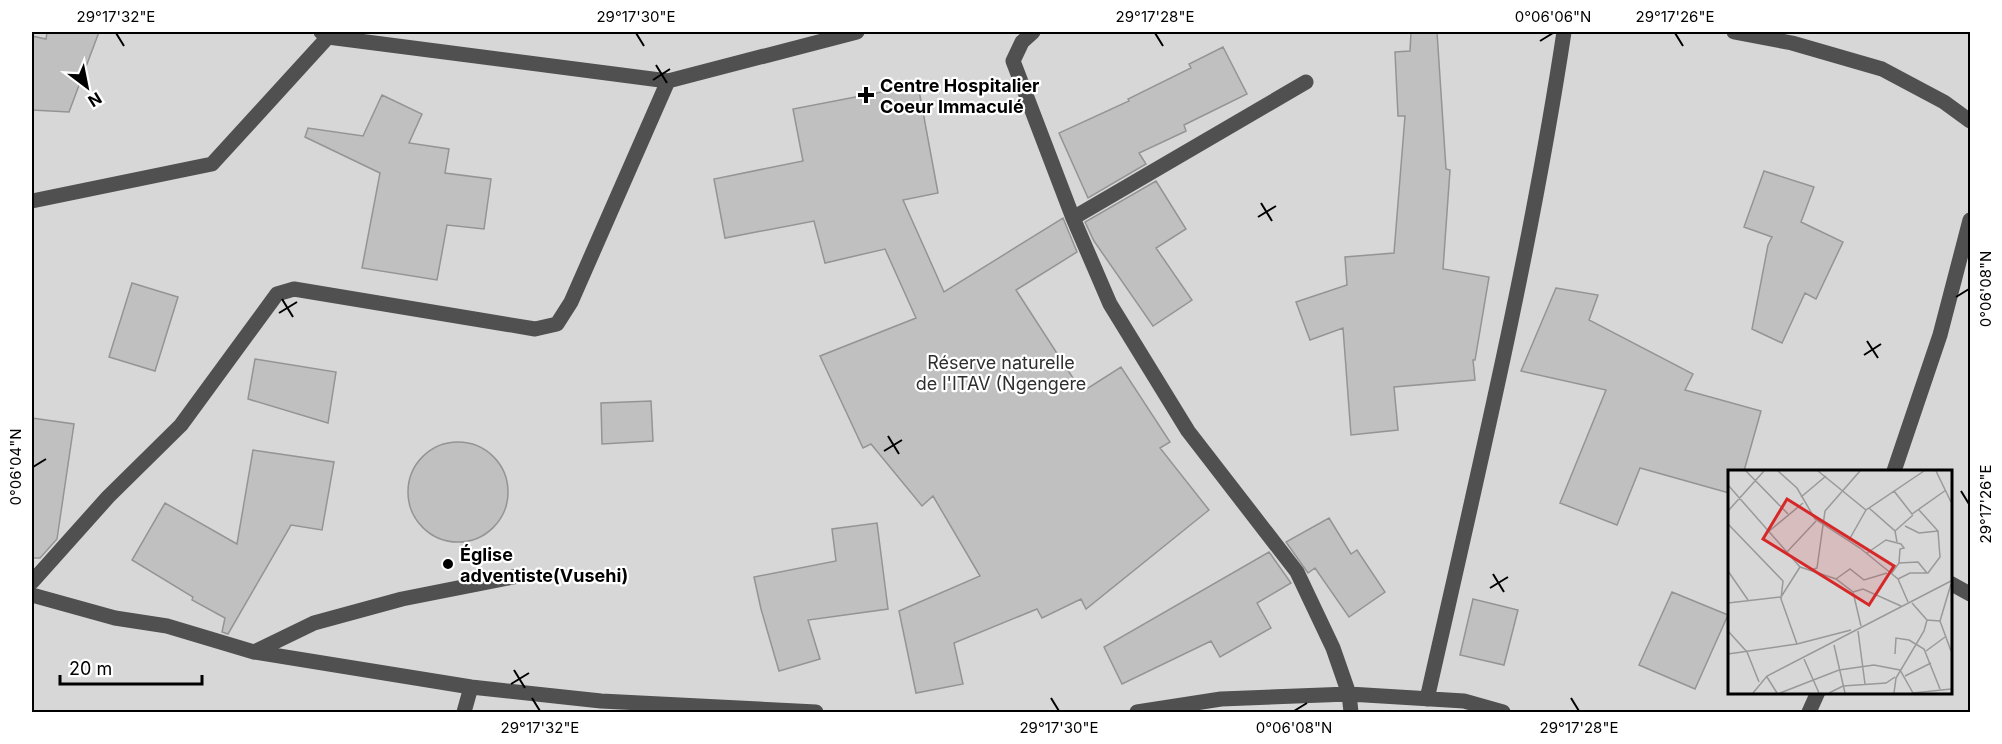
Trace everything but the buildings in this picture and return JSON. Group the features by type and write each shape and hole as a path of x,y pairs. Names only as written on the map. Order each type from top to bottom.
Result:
{"street":[{"path":"32,201 212,164 325,34 668,81 857,32"},
{"path":"1033,32 1022,42 1013,61 1073,218 1110,304 1188,431 1297,572 1333,648 1349,694 1351,712"},
{"path":"1427,699 1512,323 1552,112 1564,32"},
{"path":"1734,32 1792,43 1882,69 1944,102 1971,121"},
{"path":"32,582 108,497 181,425 277,294 294,290 535,329 557,324 571,302 668,81"},
{"path":"1073,218 1306,82"},
{"path":"1894,470 1940,335 1971,220"},
{"path":"254,652 314,623 402,599 518,576"},
{"path":"1951,584 1971,594"},
{"path":"32,595 115,618 167,626 254,652 471,687 601,701 816,712"},
{"path":"464,712 471,687"},
{"path":"1809,712 1818,693"},
{"path":"1137,712 1221,699 1349,694 1464,701 1503,712"}],"green space":[{"name":"Réserve naturelle de l'ITAV (Ngengere","path":"32,32 1970,32 1970,712 32,712"}],"place":[{"name":"Centre Hospitalier Coeur Immaculé","path":"866,95"},
{"name":"Église adventiste(Vusehi)","path":"448,564"}]}
